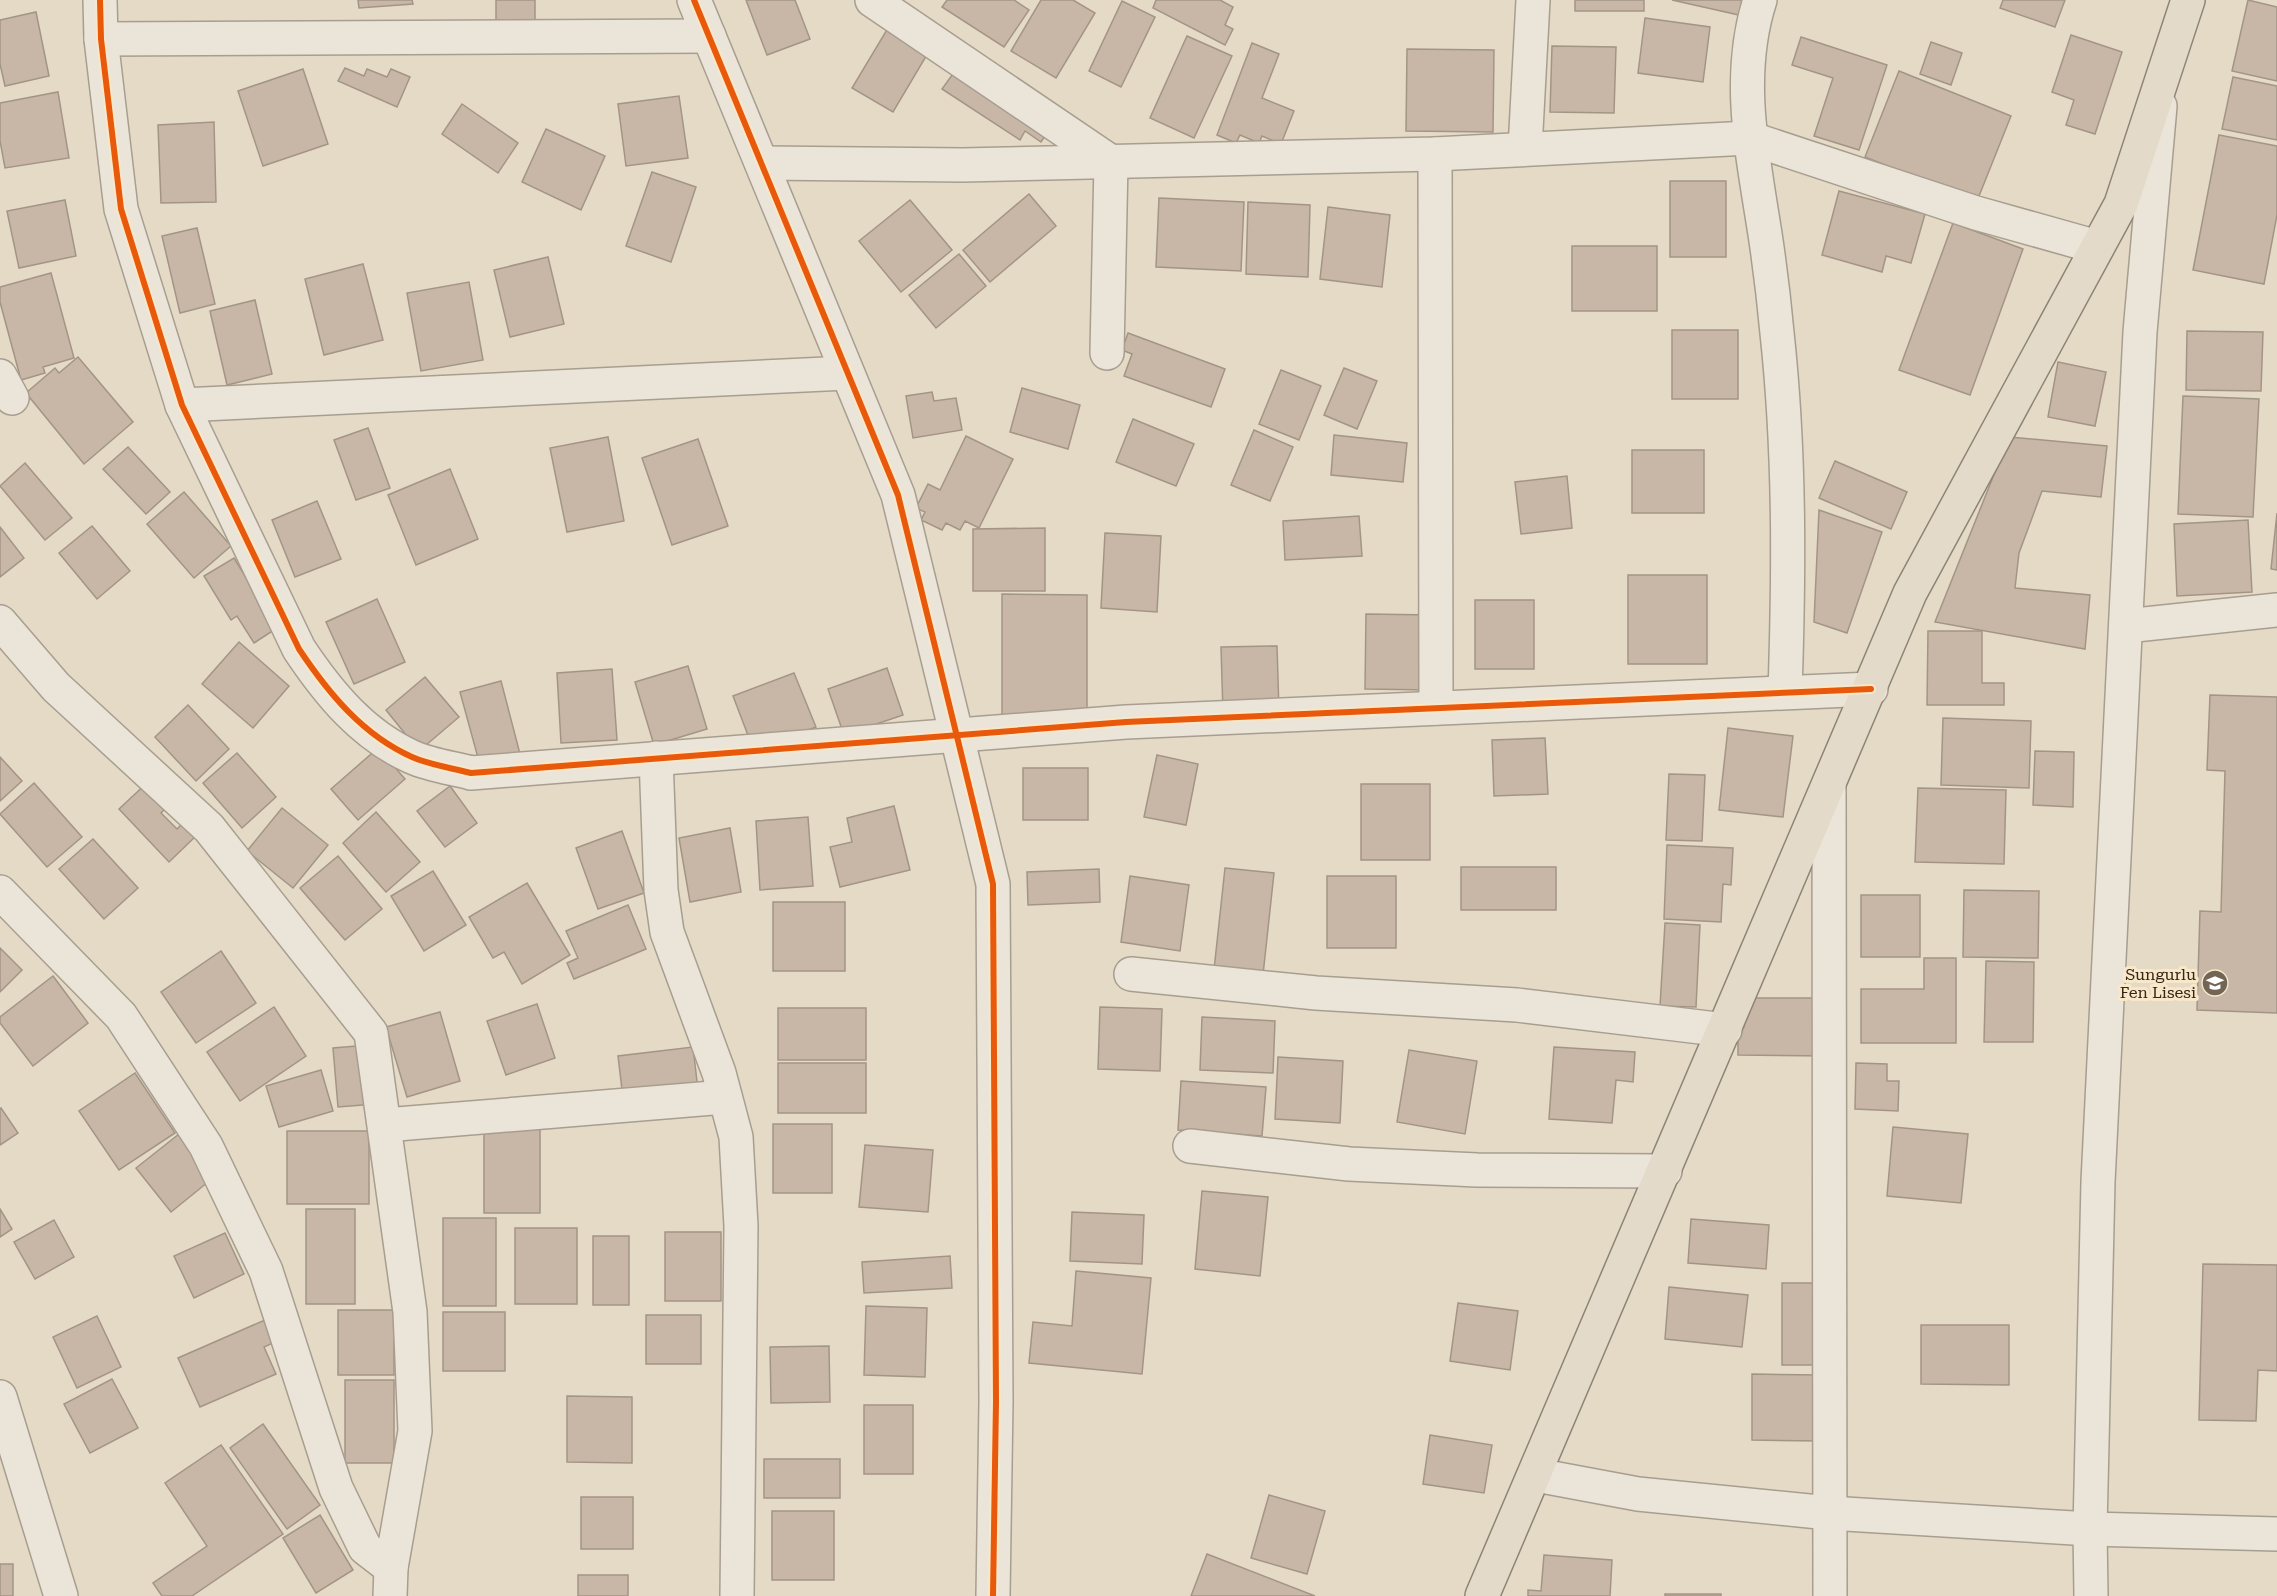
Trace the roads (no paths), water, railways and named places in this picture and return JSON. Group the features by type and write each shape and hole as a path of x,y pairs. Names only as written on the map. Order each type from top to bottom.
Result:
{"main road":[{"path":"1482,1596 1871,689 1910,593 2121,204 2188,0"}],"street":[{"path":"100,0 101,39 121,209 182,405 299,649 321,682 367,729 414,758 471,773 957,737 1126,722 1871,689"},
{"path":"694,0 898,495 993,884 996,1401 993,1596"},
{"path":"872,0 1112,162"},
{"path":"1525,149 1533,0"},
{"path":"1760,0 1746,86 1749,138 1777,334 1785,433 1788,606 1785,692"},
{"path":"101,39 709,36"},
{"path":"2091,1596 2090,1529 2098,1182 2140,332 2163,78"},
{"path":"762,163 963,165 1435,154 1749,138 1976,213 2097,247"},
{"path":"1435,154 1436,708"},
{"path":"1107,352 1112,162"},
{"path":"182,405 847,373"},
{"path":"2126,626 2277,610"},
{"path":"0,622 56,687 209,828 371,1034 410,1312 415,1431 390,1582"},
{"path":"656,758 661,890 667,932 719,1073 736,1137 741,1226 737,1596"},
{"path":"1829,787 1830,1596"},
{"path":"0,892 122,1016 206,1146 266,1271 336,1488 365,1548 390,1582"},
{"path":"1131,974 1316,993 1516,1005 1725,1030"},
{"path":"385,1125 725,1096"},
{"path":"1190,1146 1360,1164 1478,1170 1665,1171"},
{"path":"0,1397 61,1596"},
{"path":"1536,1474 1638,1494 1829,1513 2090,1529 2277,1534"}],"place":[{"name":"Sungurlu Fen Lisesi","path":"2215,983"}]}
